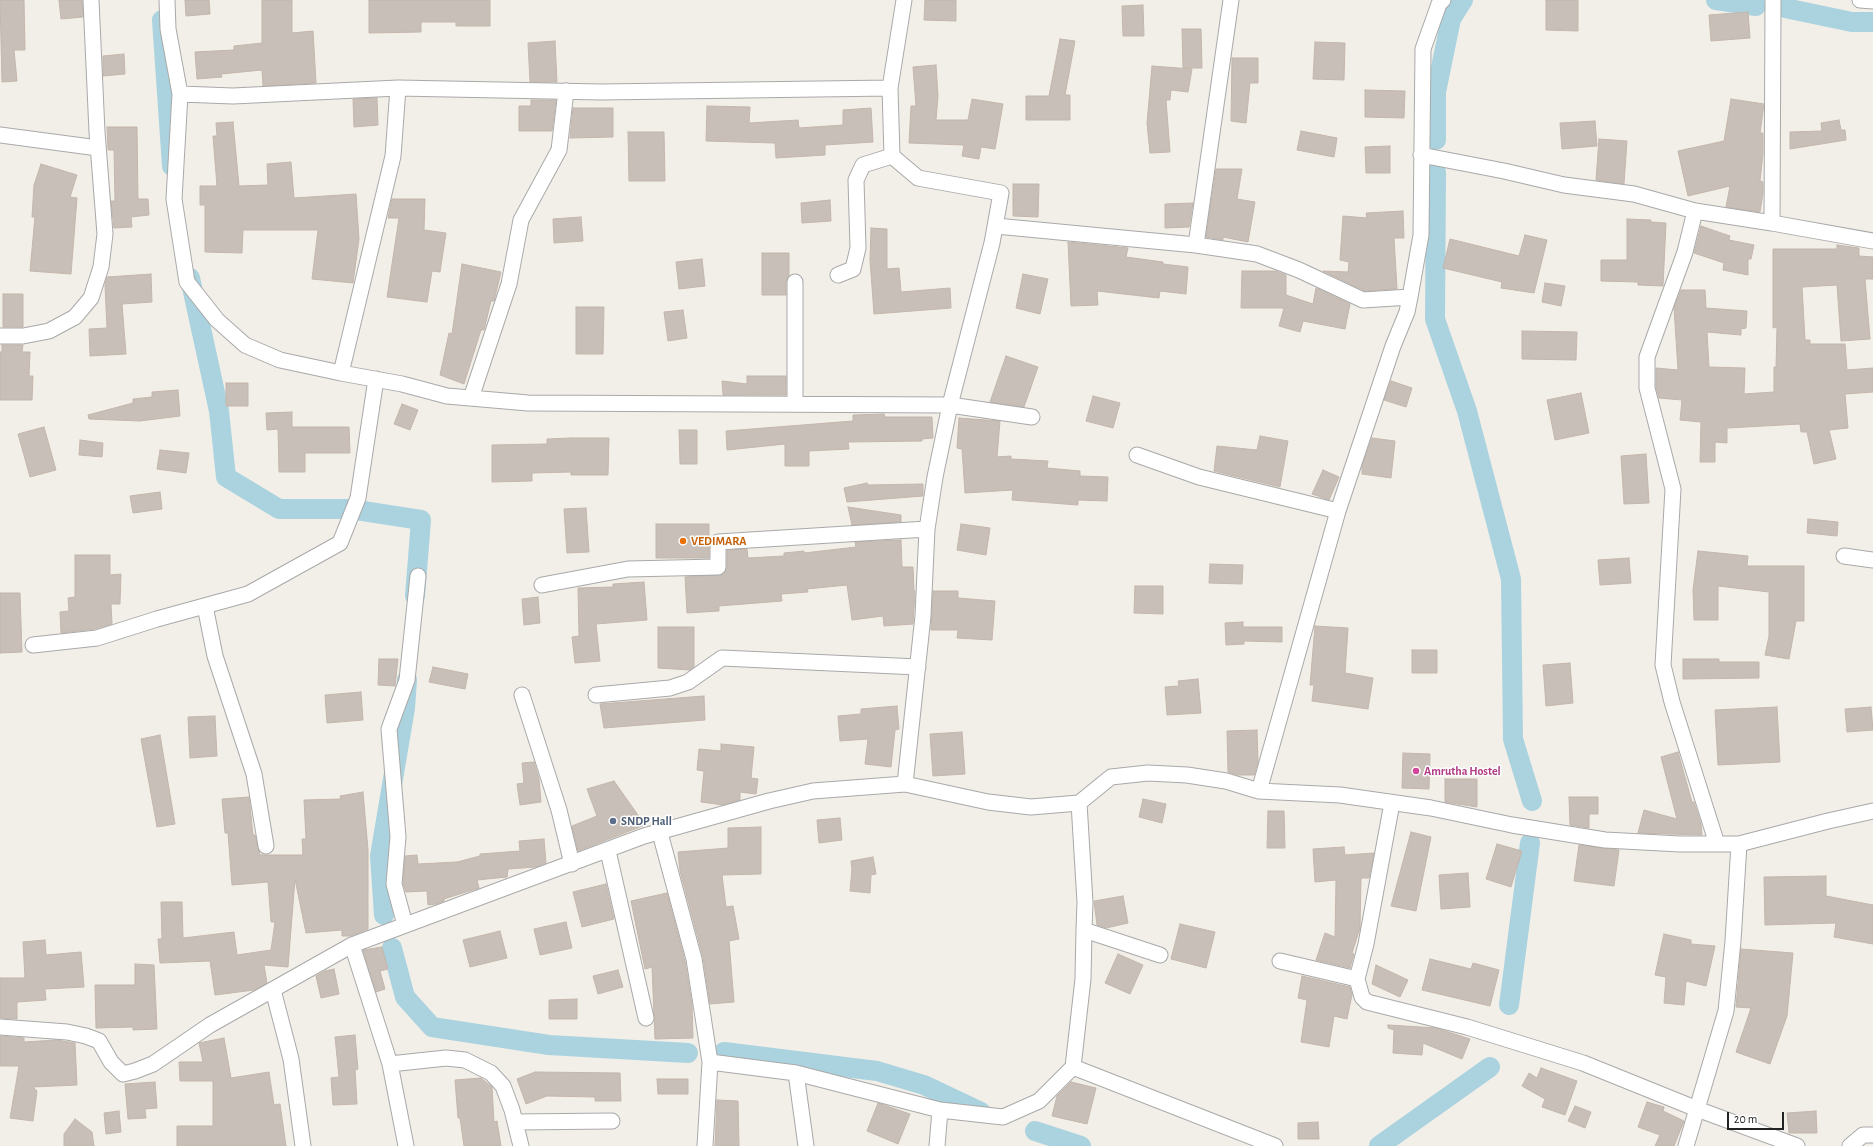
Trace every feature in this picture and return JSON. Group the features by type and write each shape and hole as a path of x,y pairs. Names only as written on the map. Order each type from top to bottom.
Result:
{"street":[{"path":"0,336 23,336 49,331 75,317 91,298 101,267 105,234 98,148 91,0"},
{"path":"167,0 168,30 180,94 174,199 187,282 217,320 245,346 280,360 402,384 447,396 528,403 950,405 1032,417"},
{"path":"904,0 890,88 892,156 918,178 1001,193 996,226 950,405 935,477 927,529 918,667 905,784"},
{"path":"1196,245 1231,0"},
{"path":"1259,791 1338,511 1393,346 1407,312 1421,235 1423,49 1439,4 1443,0"},
{"path":"1772,223 1774,0"},
{"path":"1860,0 1873,1"},
{"path":"180,94 233,96 398,88 566,91 890,88"},
{"path":"341,373 393,156 398,88"},
{"path":"471,398 509,284 521,220 559,150 566,91"},
{"path":"0,135 98,148"},
{"path":"1421,155 1504,171 1564,186 1634,194 1695,211 1873,241"},
{"path":"838,275 853,269 858,248 856,180 863,165 892,156"},
{"path":"1695,211 1682,259 1647,357 1647,388 1673,489 1663,665 1672,702 1717,844"},
{"path":"996,226 1196,245 1258,254 1299,270 1363,300 1410,297"},
{"path":"795,282 795,404"},
{"path":"33,645 97,638 157,619 248,594 340,543 358,498 376,379"},
{"path":"1137,455 1199,477 1338,511"},
{"path":"542,585 628,569 718,567 718,542 927,529"},
{"path":"1844,556 1873,560"},
{"path":"405,925 394,884 398,837 389,729 408,680 418,576"},
{"path":"204,606 215,656 254,774 266,846"},
{"path":"596,695 670,688 688,682 722,658 918,667"},
{"path":"522,695 559,810 572,864"},
{"path":"0,1027 67,1032 99,1041 111,1062 124,1074 153,1064 210,1026 352,945 644,836 716,815 813,791 905,784 988,802 1031,807 1079,803 1111,777 1148,773 1187,775 1226,781 1259,791 1340,795 1431,808 1512,825 1605,840 1680,844 1739,844 1873,811"},
{"path":"710,1062 796,1073 940,1110 1003,1117 1039,1101 1073,1067 1083,978 1085,902 1079,803"},
{"path":"1392,803 1367,937 1357,979 1362,997 1367,1002 1467,1028 1583,1063 1697,1109 1797,1146"},
{"path":"660,832 694,959 710,1062 705,1146"},
{"path":"1686,1146 1726,1010 1733,941 1739,844"},
{"path":"608,850 646,1018"},
{"path":"1084,930 1160,955"},
{"path":"352,945 390,1064 406,1146"},
{"path":"1280,961 1357,979"},
{"path":"273,990 291,1059 303,1146"},
{"path":"390,1064 446,1058 465,1060 491,1073 503,1086 521,1146"},
{"path":"1073,1067 1275,1146"},
{"path":"796,1073 806,1146"},
{"path":"937,1146 940,1110"},
{"path":"515,1122 612,1121"},
{"path":"1850,1146 1863,1136 1873,1135"}],"building":[{"path":"0,0 24,0 25,50 14,50 17,81 2,82"},
{"path":"59,0 82,0 83,17 61,19"},
{"path":"185,0 209,0 210,14 186,16"},
{"path":"262,0 292,0 292,33 313,31 316,83 263,86 262,70 221,74 222,77 197,79 195,52 234,50 234,46 262,43"},
{"path":"369,0 490,0 490,26 456,26 456,22 421,22 421,32 369,33"},
{"path":"925,0 956,0 956,21 924,20"},
{"path":"1546,0 1578,0 1578,31 1546,30"},
{"path":"1143,5 1144,36 1123,36 1122,6"},
{"path":"1748,12 1750,38 1711,41 1709,15"},
{"path":"1182,29 1201,29 1202,68 1183,68"},
{"path":"1060,39 1075,41 1065,95 1070,95 1070,120 1026,120 1026,96 1049,96"},
{"path":"555,41 557,82 530,82 528,43"},
{"path":"1315,42 1345,43 1344,80 1313,79"},
{"path":"124,54 125,74 103,76 103,56"},
{"path":"1232,58 1258,58 1258,83 1250,83 1246,123 1231,121"},
{"path":"936,65 938,96 936,120 968,120 972,99 1003,104 995,149 981,147 979,159 962,156 964,145 909,143 911,106 916,106 913,67"},
{"path":"1152,66 1192,69 1188,92 1171,90 1170,100 1166,100 1170,152 1150,153 1147,123"},
{"path":"1365,90 1405,91 1404,118 1365,117"},
{"path":"377,98 378,125 354,127 353,99"},
{"path":"1731,99 1764,104 1760,133 1763,133 1763,153 1760,181 1763,182 1763,193 1760,212 1726,207 1730,186 1688,196 1678,151 1724,141"},
{"path":"531,100 556,100 552,131 519,131 519,106 531,106"},
{"path":"707,106 750,107 749,123 798,120 799,128 843,125 843,110 871,108 873,142 825,145 825,155 776,158 775,143 706,141"},
{"path":"573,108 613,108 613,137 570,138"},
{"path":"1839,120 1841,130 1845,130 1846,140 1790,149 1790,132 1822,131 1821,123"},
{"path":"1595,121 1597,146 1562,149 1560,123"},
{"path":"233,122 239,186 268,185 267,164 291,162 294,198 356,194 359,239 353,283 312,279 318,230 243,230 242,253 205,252 205,205 200,205 200,186 217,186 213,136 217,136 216,123"},
{"path":"107,127 137,127 138,199 148,199 149,215 131,217 132,227 114,228 111,201 115,201 114,150 108,150"},
{"path":"1301,131 1337,138 1334,157 1297,150"},
{"path":"628,132 664,132 665,181 629,181"},
{"path":"1599,139 1627,141 1624,184 1596,180"},
{"path":"1390,146 1390,173 1366,173 1365,147"},
{"path":"41,164 77,175 70,197 77,198 71,274 30,271 35,217 32,217 34,185"},
{"path":"1216,169 1242,169 1237,199 1255,202 1248,242 1223,237 1223,240 1206,237"},
{"path":"1013,184 1039,184 1038,217 1013,216"},
{"path":"392,199 425,199 424,230 446,233 440,272 432,271 427,302 387,297 399,218 388,218"},
{"path":"830,200 831,221 802,223 801,203"},
{"path":"1193,203 1189,227 1165,228 1165,204"},
{"path":"1403,211 1404,238 1394,238 1397,289 1365,291 1323,271 1348,272 1349,262 1340,260 1343,216 1367,218 1366,213"},
{"path":"581,217 583,241 554,243 553,219"},
{"path":"1627,219 1651,220 1651,222 1666,223 1663,286 1638,285 1638,282 1601,281 1601,260 1627,260"},
{"path":"1701,226 1730,236 1729,240 1754,245 1751,259 1748,259 1748,275 1723,270 1724,263 1694,253"},
{"path":"871,228 887,229 887,269 899,268 901,292 950,288 951,308 874,314 870,260"},
{"path":"1525,235 1547,240 1534,293 1501,288 1502,282 1443,268 1450,239 1519,256"},
{"path":"1068,242 1128,248 1126,257 1188,267 1186,294 1160,291 1159,298 1097,291 1098,305 1071,306"},
{"path":"1837,245 1859,248 1859,256 1873,257 1873,279 1865,279 1870,339 1841,341 1837,285 1802,287 1805,340 1810,340 1810,344 1845,344 1847,370 1873,368 1873,392 1845,394 1848,428 1829,430 1836,459 1814,464 1807,432 1801,432 1800,424 1727,428 1727,443 1715,442 1715,462 1700,462 1701,422 1680,420 1682,400 1659,398 1656,387 1656,368 1678,370 1674,308 1681,290 1705,290 1706,308 1747,311 1746,328 1741,329 1741,335 1707,332 1709,367 1745,368 1744,394 1774,392 1777,327 1773,328 1773,249 1837,249"},
{"path":"762,253 789,253 789,276 786,282 786,295 762,295"},
{"path":"702,259 705,286 679,289 676,262"},
{"path":"462,264 501,272 494,301 491,301 484,330 481,330 464,384 440,375 449,333 452,334"},
{"path":"1242,271 1276,271 1286,275 1286,295 1313,304 1316,288 1350,304 1345,329 1303,321 1300,332 1279,326 1284,308 1241,308"},
{"path":"151,274 152,302 122,304 126,354 90,356 89,329 107,328 105,285 107,277"},
{"path":"1023,274 1048,279 1040,314 1016,308"},
{"path":"1545,283 1565,286 1561,306 1542,302"},
{"path":"3,294 23,294 23,327 3,327"},
{"path":"576,307 604,307 603,354 576,354"},
{"path":"683,310 687,338 668,341 664,312"},
{"path":"1522,331 1577,332 1576,360 1522,359"},
{"path":"2,345 23,345 22,352 30,352 29,376 33,376 32,400 0,400 0,352 2,352"},
{"path":"1006,356 1038,367 1024,407 990,402"},
{"path":"747,376 786,376 786,395 723,395 722,381 747,384"},
{"path":"1391,381 1412,388 1406,407 1384,400"},
{"path":"226,383 248,383 248,406 226,406"},
{"path":"178,390 180,416 140,421 89,419 88,415 133,403 133,399 152,397 152,392"},
{"path":"1581,393 1589,433 1555,440 1547,400"},
{"path":"1093,396 1120,403 1113,428 1086,421"},
{"path":"402,404 418,410 410,430 394,424"},
{"path":"292,412 292,427 349,427 350,453 305,453 305,472 279,472 278,429 267,430 266,413"},
{"path":"884,414 885,417 932,417 933,438 922,439 922,441 848,442 849,449 809,451 809,466 785,466 785,444 727,450 726,431 853,421 853,415"},
{"path":"959,418 1000,421 997,457 1011,456 1011,459 1048,461 1047,468 1080,471 1080,476 1108,477 1107,501 1078,500 1078,505 1012,500 1013,490 965,493 962,449 957,448"},
{"path":"44,427 56,470 30,477 18,434"},
{"path":"679,430 697,430 697,464 680,464"},
{"path":"1260,436 1288,441 1280,487 1214,471 1217,446 1257,450"},
{"path":"609,438 608,475 571,475 571,472 532,473 532,481 492,482 492,445 547,444 547,439"},
{"path":"1372,438 1395,441 1391,478 1362,474 1362,466"},
{"path":"80,440 103,443 102,457 79,455"},
{"path":"160,450 189,453 186,473 157,469"},
{"path":"1646,454 1649,503 1624,504 1621,456"},
{"path":"1323,470 1339,477 1329,500 1312,494"},
{"path":"867,483 868,485 923,484 923,496 847,502 844,488"},
{"path":"160,492 162,509 133,513 130,496"},
{"path":"848,507 901,515 901,522 852,525"},
{"path":"586,508 589,552 567,553 564,509"},
{"path":"1808,519 1838,522 1837,536 1807,533"},
{"name":"VEDIMARA","path":"656,524 709,524 709,558 656,558"},
{"path":"961,524 990,528 986,555 957,550"},
{"path":"901,540 902,567 913,567 915,591 913,624 884,626 883,616 852,620 847,585 807,589 808,592 781,594 782,601 719,606 719,611 687,613 685,577 723,574 727,567 727,550 747,549 748,558 784,556 784,553 804,551 804,553 856,547 855,542"},
{"path":"1698,551 1748,556 1747,566 1804,566 1804,621 1796,621 1789,659 1765,655 1769,636 1769,592 1718,586 1718,620 1694,620 1693,590"},
{"path":"75,555 110,555 110,575 121,574 120,604 111,604 112,624 95,629 61,633 60,612 69,611 68,598 75,597"},
{"path":"1629,558 1631,583 1600,585 1598,560"},
{"path":"1210,564 1243,565 1242,584 1209,583"},
{"path":"644,582 647,620 596,624 600,661 575,663 572,637 579,636 578,588 613,587 613,584"},
{"path":"1135,586 1163,586 1163,614 1134,613"},
{"path":"933,591 958,591 958,598 995,601 992,640 957,638 958,630 931,630"},
{"path":"0,593 20,593 22,652 0,653"},
{"path":"538,597 540,623 524,625 522,599"},
{"path":"1243,622 1243,627 1282,627 1282,642 1244,641 1244,644 1226,645 1225,623"},
{"path":"1315,626 1348,628 1345,673 1373,678 1368,709 1312,701 1314,685 1310,685"},
{"path":"658,627 694,627 694,667 690,670 658,668"},
{"path":"1412,650 1437,650 1437,673 1412,673"},
{"path":"379,659 398,659 395,686 378,685"},
{"path":"1683,659 1719,659 1719,662 1759,662 1759,678 1683,679"},
{"path":"1570,663 1573,703 1546,706 1543,665"},
{"path":"433,667 468,674 465,689 429,682"},
{"path":"1198,679 1201,713 1167,715 1165,687 1179,686 1178,681"},
{"path":"361,692 363,720 327,723 325,695"},
{"path":"704,696 705,720 604,728 600,704"},
{"path":"897,706 899,729 895,730 891,767 865,764 868,739 840,741 838,716 861,714 861,709"},
{"path":"1777,707 1780,762 1718,765 1715,710"},
{"path":"1871,707 1873,730 1847,732 1845,709"},
{"path":"215,716 217,756 190,758 188,717"},
{"path":"1257,730 1258,762 1254,775 1238,775 1228,772 1227,731"},
{"path":"962,732 965,774 933,776 930,734"},
{"path":"160,735 175,824 157,827 141,739"},
{"path":"721,744 754,747 751,778 758,779 756,794 740,792 740,800 723,805 701,802 704,771 697,770 699,749 721,751"},
{"path":"1678,752 1692,802 1694,802 1701,824 1702,835 1638,833 1644,810 1677,819 1661,757"},
{"name":"Amrutha Hostel","path":"1403,753 1430,754 1429,789 1402,788"},
{"path":"534,762 539,779 541,802 520,805 517,784 524,783 522,763"},
{"path":"1445,779 1477,779 1477,807 1445,802"},
{"name":"SNDP Hall","path":"614,781 645,825 578,851 572,826 597,816 587,789"},
{"path":"363,792 368,850 368,929 351,936 342,936 342,930 306,933 295,879 288,967 264,965 267,983 254,990 215,995 210,961 160,963 158,939 162,939 161,902 182,902 183,938 234,932 237,955 271,950 275,922 271,922 268,882 232,885 228,833 225,833 222,799 249,797 253,835 255,835 260,855 303,855 302,839 306,839 304,800 341,799 340,796"},
{"path":"1569,797 1598,797 1598,814 1589,814 1589,828 1570,825"},
{"path":"1143,799 1166,804 1162,823 1139,817"},
{"path":"1268,811 1284,811 1285,848 1267,848"},
{"path":"840,818 842,840 819,843 817,820"},
{"path":"761,827 761,874 722,875 726,907 733,906 739,939 729,941 734,1002 710,1004 703,957 680,871 678,852 728,848 728,828"},
{"path":"1411,832 1431,837 1416,911 1391,906"},
{"path":"544,839 546,863 536,867 508,869 507,877 477,880 479,888 444,899 444,901 436,904 428,905 427,891 406,892 403,883 405,856 417,855 418,864 457,862 480,856 480,854 520,851 519,841"},
{"path":"1497,844 1522,851 1511,887 1486,879"},
{"path":"1579,845 1619,850 1614,886 1574,881"},
{"path":"1344,847 1345,855 1374,853 1369,878 1361,878 1360,928 1352,953 1354,954 1350,968 1316,960 1325,933 1335,937 1336,880 1315,882 1313,849"},
{"path":"873,857 876,874 871,875 870,893 850,891 852,869 851,861"},
{"path":"1468,873 1470,907 1441,909 1439,875"},
{"path":"1826,876 1826,896 1873,905 1873,944 1834,937 1836,923 1765,925 1764,877"},
{"path":"606,884 614,919 582,927 573,892"},
{"path":"667,893 685,961 692,1005 693,1038 655,1039 652,967 645,969 631,901"},
{"path":"1123,896 1128,923 1106,928 1097,925 1094,901"},
{"path":"566,922 572,948 540,955 534,929"},
{"path":"1180,924 1215,932 1206,968 1171,959"},
{"path":"500,931 507,958 470,967 463,940"},
{"path":"1664,934 1691,940 1691,944 1715,946 1706,986 1686,981 1684,1005 1664,1003 1666,977 1655,975"},
{"path":"45,940 46,955 81,952 84,987 45,989 46,1000 17,1002 17,1019 0,1018 0,978 25,978 23,942"},
{"path":"382,947 388,969 380,971 385,989 376,992 363,950"},
{"path":"1741,949 1793,953 1787,1016 1770,1064 1736,1052 1751,1008 1736,1007"},
{"path":"1118,954 1143,965 1130,994 1105,983"},
{"path":"1430,959 1471,969 1473,963 1499,970 1490,1006 1422,990"},
{"path":"135,964 154,965 157,1029 133,1030 133,1027 96,1028 95,985 135,985"},
{"path":"1376,965 1408,980 1400,997 1372,984"},
{"path":"334,969 339,994 321,998 316,976 325,971"},
{"path":"618,970 623,987 598,994 593,976"},
{"path":"1302,976 1350,987 1352,995 1347,1019 1334,1016 1329,1047 1301,1042 1307,1000 1298,998"},
{"path":"577,999 577,1019 549,1019 549,1000"},
{"path":"1388,1025 1436,1028 1470,1039 1462,1059 1423,1043 1422,1055 1393,1053 1394,1030 1388,1028"},
{"path":"355,1035 358,1069 355,1070 357,1104 333,1105 331,1078 339,1077 335,1037"},
{"path":"0,1036 24,1038 24,1042 56,1040 75,1043 77,1085 33,1087 37,1091 33,1121 10,1118 19,1066 0,1066"},
{"path":"224,1038 231,1078 269,1072 274,1105 280,1104 286,1146 177,1146 177,1126 213,1126 213,1081 180,1081 179,1062 203,1062 199,1043"},
{"path":"1541,1068 1577,1081 1565,1115 1542,1107 1545,1099 1522,1086 1529,1073 1537,1078"},
{"path":"535,1072 620,1073 621,1101 595,1101 595,1097 547,1096 526,1104 517,1079"},
{"path":"481,1078 492,1087 494,1122 497,1121 501,1146 464,1146 460,1118 458,1118 455,1080"},
{"path":"657,1079 688,1079 688,1094 658,1094"},
{"path":"155,1082 157,1108 145,1109 146,1118 128,1119 125,1084"},
{"path":"1071,1082 1096,1088 1087,1124 1052,1116 1057,1096"},
{"path":"717,1100 738,1101 739,1146 715,1146"},
{"path":"1647,1102 1664,1107 1663,1111 1684,1121 1674,1146 1655,1146 1660,1135 1638,1127"},
{"path":"878,1103 910,1114 898,1144 867,1131"},
{"path":"1575,1106 1591,1112 1585,1128 1568,1121"},
{"path":"119,1111 121,1132 106,1134 104,1113"},
{"path":"1816,1111 1817,1133 1789,1133 1787,1113"},
{"path":"75,1119 92,1132 94,1146 64,1146 64,1134"},
{"path":"1318,1122 1319,1139 1298,1139 1298,1123"}],"waterway":[{"path":"1436,140 1436,92 1451,19 1463,0"},
{"path":"1716,0 1756,6"},
{"path":"1785,8 1852,22 1873,22"},
{"path":"162,20 172,166"},
{"path":"1436,172 1435,319 1467,411 1511,579 1513,739 1532,801"},
{"path":"190,278 219,411 226,477 279,509 350,509 421,520 415,596"},
{"path":"384,915 380,856 405,708 407,680"},
{"path":"1509,1005 1530,843"},
{"path":"392,948 405,997 432,1027 549,1045 688,1053"},
{"path":"724,1052 877,1071 924,1085 981,1112"},
{"path":"1379,1146 1490,1067"},
{"path":"1035,1131 1081,1146"}],"place":[{"name":"VEDIMARA","path":"683,541"},
{"name":"Amrutha Hostel","path":"1416,771"},
{"name":"SNDP Hall","path":"613,821"}]}
